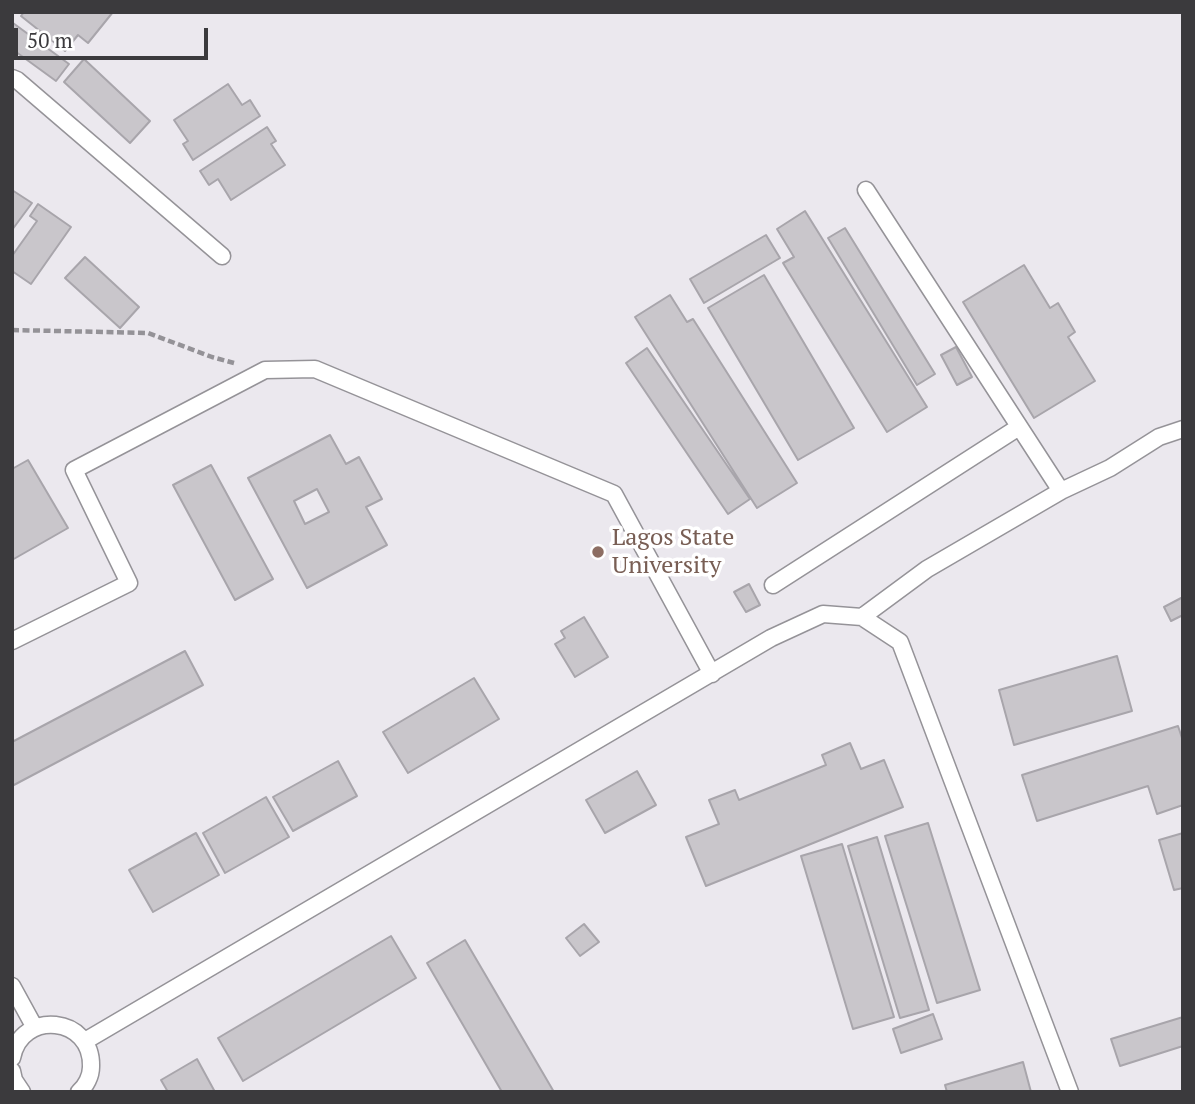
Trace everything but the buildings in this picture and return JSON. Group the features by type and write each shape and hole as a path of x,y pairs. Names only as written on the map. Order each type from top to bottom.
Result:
{"lane":[{"path":"12,78 222,256"},
{"path":"866,191 1061,491"},
{"path":"12,641 129,583 74,470 265,370 315,369 614,494 712,674"},
{"path":"773,585 1019,427"},
{"path":"862,617 927,569 1061,491 1110,468 1159,437 1183,429"},
{"path":"85,1041 771,638 823,614 862,617 900,642 1070,1092"},
{"path":"12,986 35,1028"},
{"path":"12,1058 22,1037 35,1028 48,1024 75,1031 85,1041 91,1057 91,1073 79,1092"}],"path":[{"path":"12,330 148,333 212,357 265,370"}],"place":[{"name":"Lagos State University","path":"598,552"}]}
